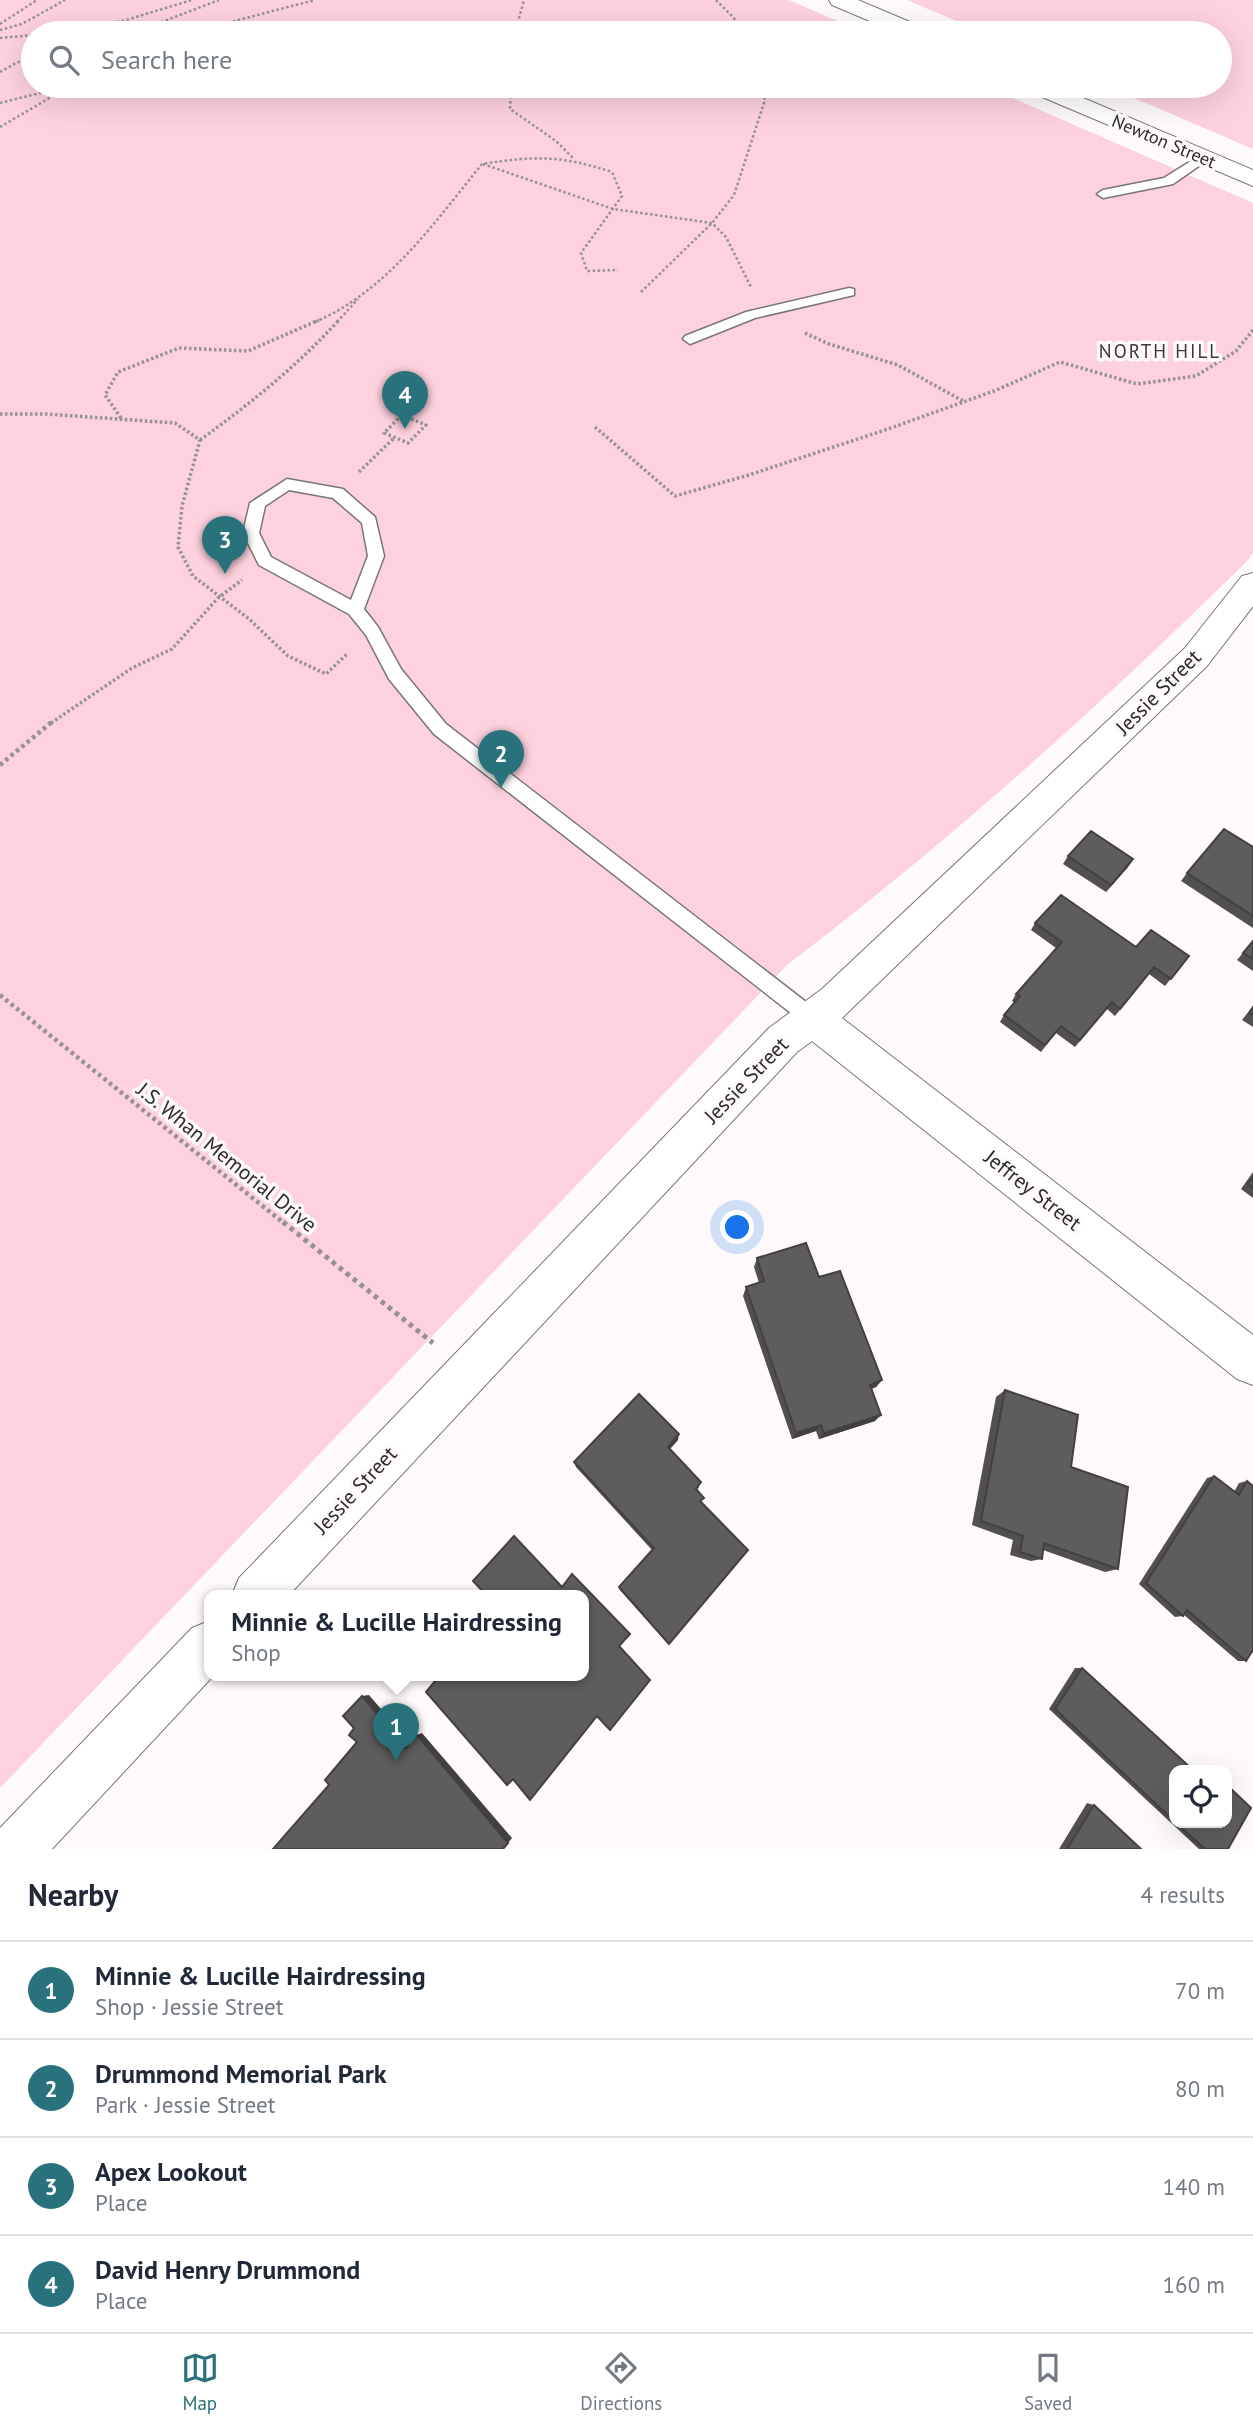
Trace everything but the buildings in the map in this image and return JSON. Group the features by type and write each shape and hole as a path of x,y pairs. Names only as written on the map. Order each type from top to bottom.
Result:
{"street":[{"path":"840,0 888,21"},
{"name":"Newton Street","path":"1064,98 1253,179"},
{"name":"Jessie Street","path":"261,1590 783,1040 835,1001 1196,657 1253,584"},
{"name":"Jeffrey Street","path":"812,1018 1253,1363"},
{"path":"16,1849 204,1650"}],"lane":[{"path":"1103,194 1171,182 1189,171 1202,158"},
{"path":"690,339 762,313 849,292"},
{"path":"355,610 376,556 369,521 338,494 287,484 258,503 251,533 265,561 355,610 372,631 395,674 440,729 812,1018"}],"path":[{"path":"0,24 37,0"},
{"path":"27,21 65,0"},
{"path":"122,21 192,0"},
{"path":"165,21 219,0"},
{"path":"234,21 315,0"},
{"path":"518,21 524,0"},
{"path":"716,0 735,21"},
{"path":"0,30 21,24"},
{"path":"0,38 21,36"},
{"path":"0,72 21,61"},
{"path":"0,103 21,98"},
{"path":"0,127 49,98"},
{"path":"510,98 510,109 556,141 575,160"},
{"path":"641,292 712,223 734,195 764,98"},
{"path":"121,418 105,395 118,372 179,348 248,351 322,319 363,293 406,257 482,164 529,157 575,160 612,172 622,196 581,253 587,271 618,270"},
{"path":"482,164 613,209 712,223 726,237 762,313 828,344 898,365 964,402"},
{"path":"354,648 326,674 288,656 249,619 218,598 193,576 178,547 183,506 200,440 247,406 304,358 363,293"},
{"path":"595,427 675,496 774,467 964,402 1060,362 1137,384 1196,376 1236,351 1253,330"},
{"path":"0,414 121,418 175,424 200,440"},
{"path":"402,415 426,425 408,443 394,438 384,433 402,415"},
{"path":"361,470 394,438"},
{"path":"0,765 69,710 132,668 172,649 218,598 240,582"},
{"name":"J.S. Whan Memorial Drive","path":"0,995 435,1345"}],"shaded area":[{"path":"0,0 789,0 837,21 21,21 21,98 1012,98 1253,203 1253,553 1247,561 1137,667 1024,770 908,869 788,964 0,1788"},
{"path":"907,0 1253,0 1253,149 1134,98 1232,98 1232,21 956,21"}],"place":[{"name":"David Henry Drummond","path":"405,429"},
{"name":"Apex Lookout","path":"225,574"},
{"name":"Drummond Memorial Park","path":"501,788"},
{"name":"Minnie & Lucille Hairdressing","path":"396,1761"}],"district":[{"name":"NORTH HILL","path":"1160,351"}]}
